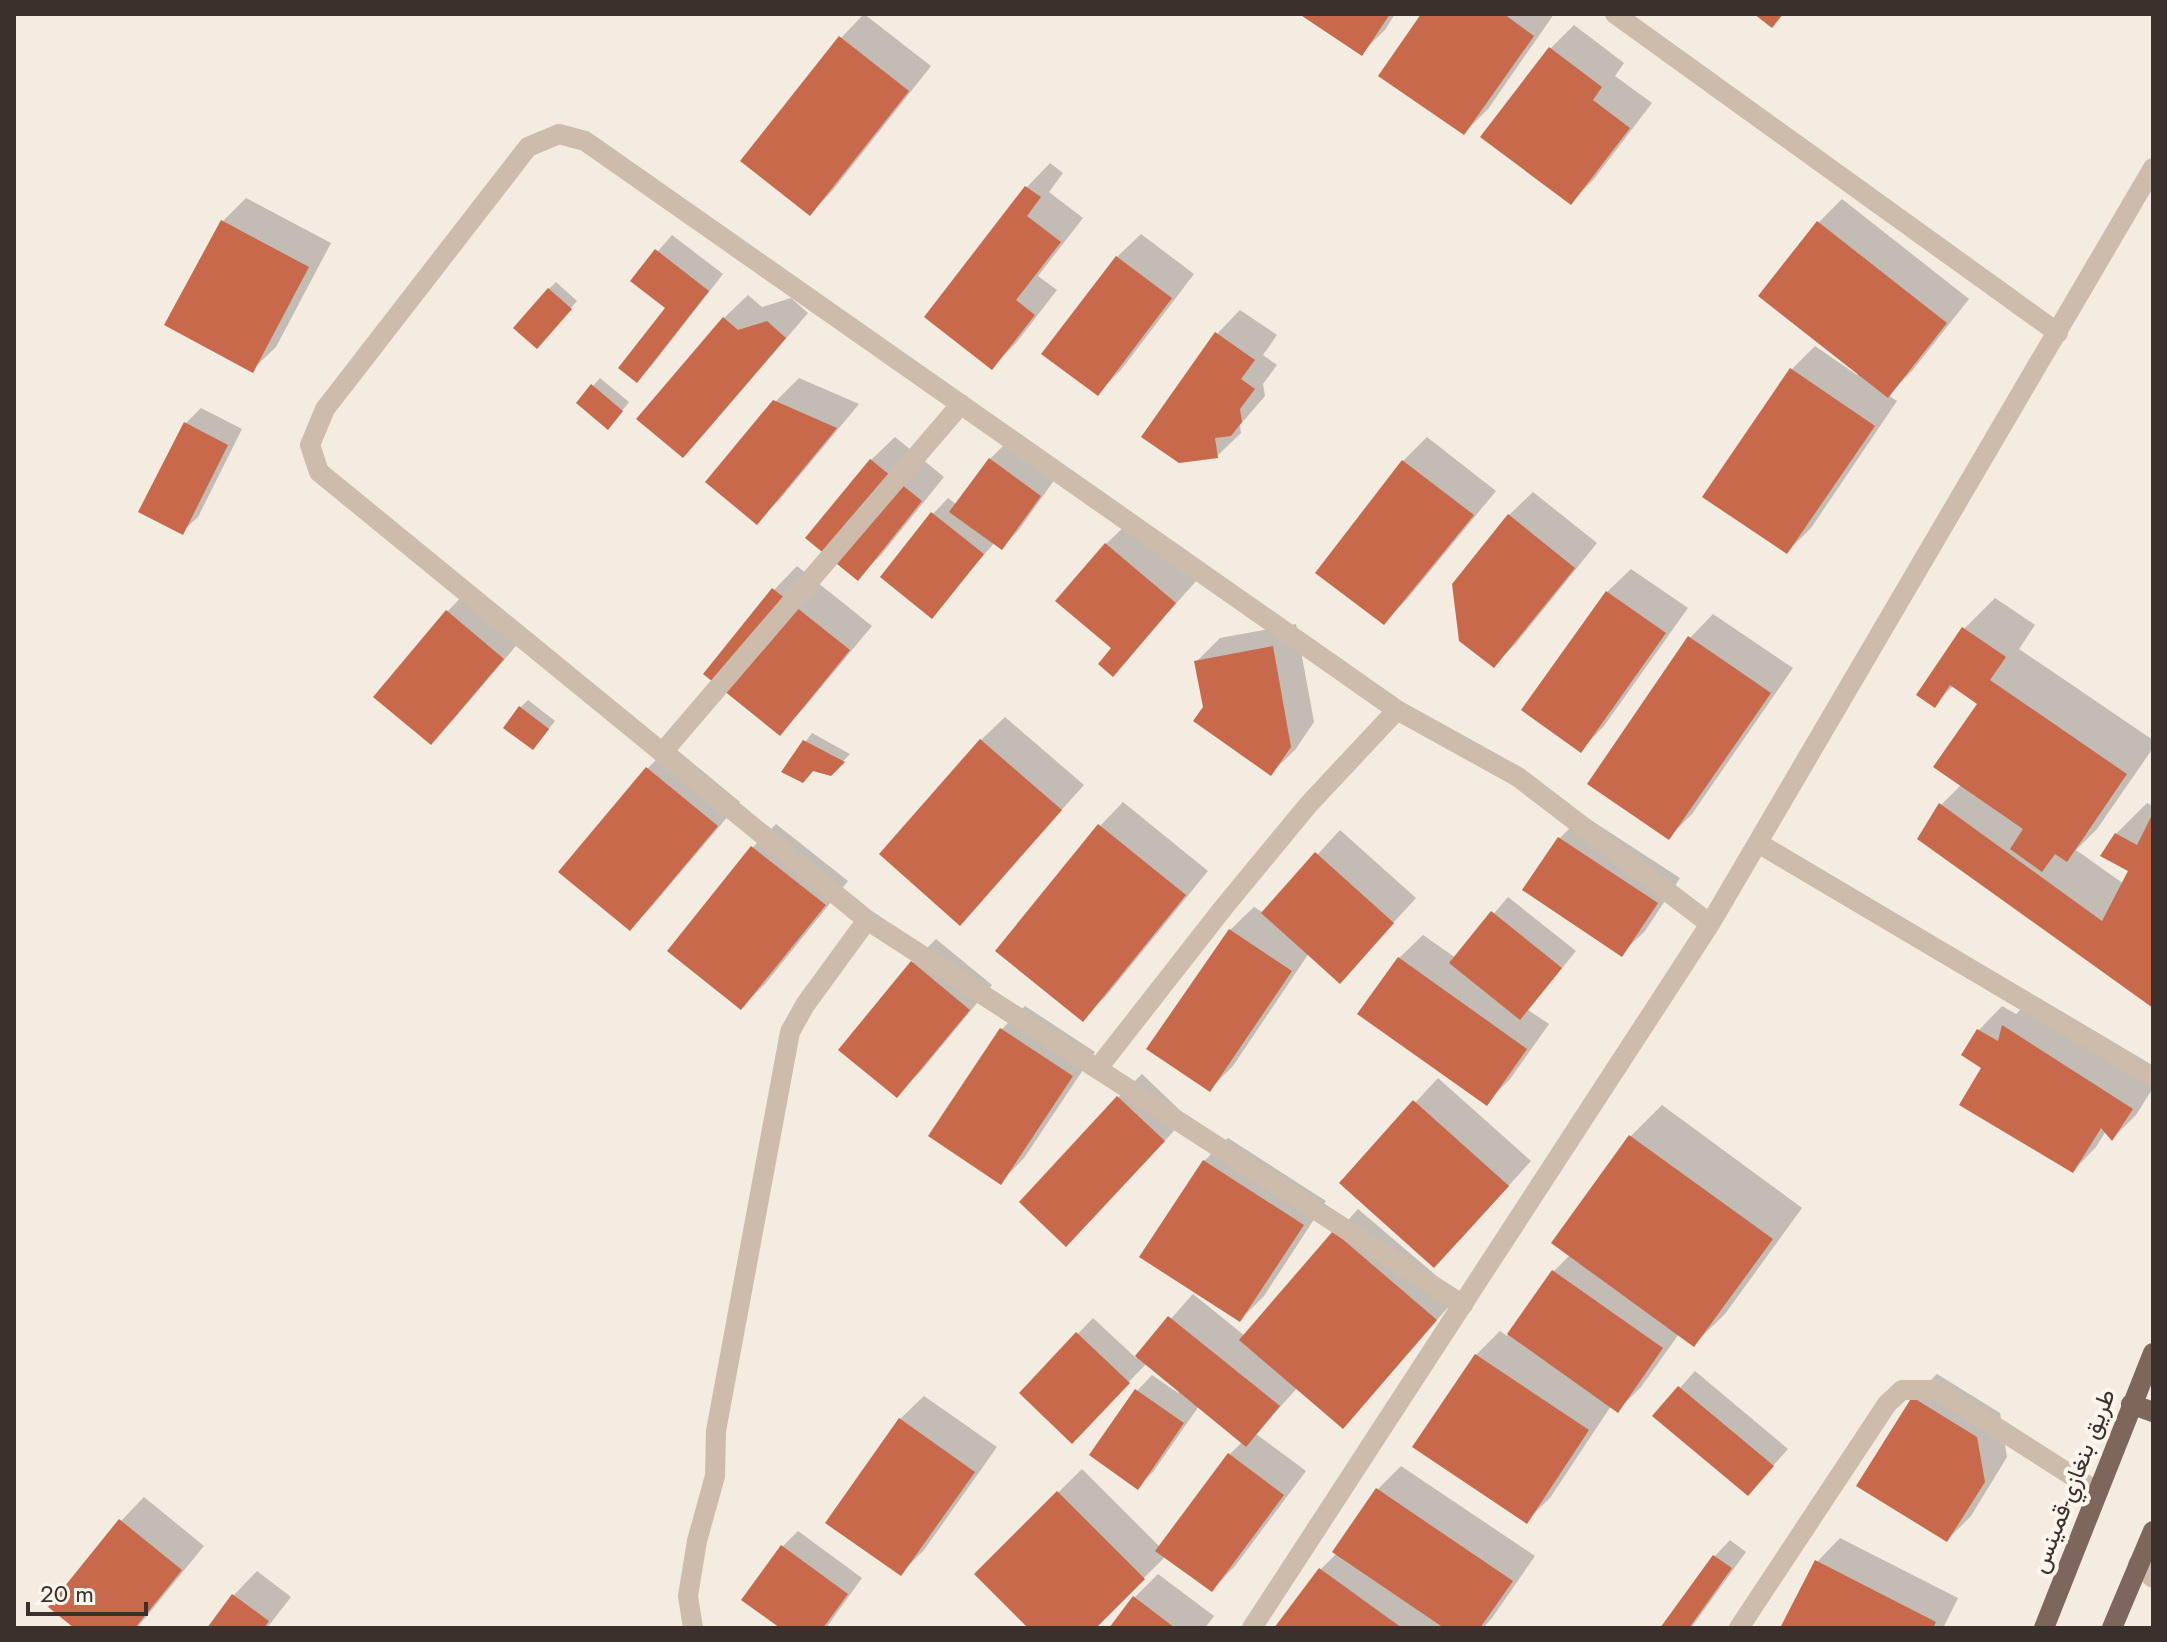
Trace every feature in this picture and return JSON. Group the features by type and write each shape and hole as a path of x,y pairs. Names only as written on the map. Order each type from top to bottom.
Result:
{"main road":[{"name":"طريق بنغازي-قمينس","path":"2044,1628 2153,1353"},
{"path":"2131,1404 2153,1412"},
{"path":"2112,1628 2146,1571 2153,1531"}],"street":[{"path":"1615,14 2058,333"},
{"path":"1463,1305 867,920 319,472 310,445 325,409 528,147 559,134 585,141 1397,710 1518,777 1710,924"},
{"path":"1252,1628 1710,924 2153,168"},
{"path":"662,753 961,404"},
{"path":"1098,1068 1309,804 1397,710"},
{"path":"1758,843 2153,1077"},
{"path":"693,1628 688,1596 697,1541 715,1476 716,1431 790,1032 805,1005 867,920"},
{"path":"1739,1628 1887,1404 1902,1390 1938,1390 2096,1491"}],"building":[{"path":"1299,14 1390,14 1362,56"},
{"path":"1421,14 1504,14 1534,36 1464,135 1378,76"},
{"path":"1754,14 1783,14 1772,28"},
{"path":"839,36 909,91 810,216 740,161"},
{"path":"1549,47 1602,87 1593,100 1630,128 1571,205 1480,137"},
{"path":"1025,186 1041,197 1027,216 1061,242 1016,300 1035,315 992,370 924,317"},
{"path":"221,220 309,267 253,373 164,325"},
{"path":"1817,221 1947,323 1888,398 1758,296"},
{"path":"655,249 709,291 637,383 618,368 665,308 630,281"},
{"path":"1116,256 1172,298 1098,396 1041,354"},
{"path":"548,288 572,309 537,349 513,328"},
{"path":"723,317 738,330 767,321 786,338 683,458 636,419"},
{"path":"1215,332 1255,360 1241,379 1255,389 1240,409 1242,422 1231,436 1215,438 1218,458 1179,463 1141,437"},
{"path":"1790,368 1875,426 1787,554 1702,497"},
{"path":"591,384 623,411 608,430 576,403"},
{"path":"773,400 837,428 757,525 705,482"},
{"path":"184,422 228,445 183,535 138,512"},
{"path":"989,458 1041,496 1002,550 949,512"},
{"path":"870,459 922,501 858,581 805,538"},
{"path":"1402,460 1474,515 1384,625 1315,573"},
{"path":"931,512 984,554 932,619 880,577"},
{"path":"1508,514 1575,568 1494,668 1459,641 1452,584"},
{"path":"1105,543 1176,603 1113,677 1098,664 1111,648 1055,601"},
{"path":"772,588 850,650 780,736 703,674"},
{"path":"1606,591 1666,633 1581,753 1521,710"},
{"path":"446,610 504,659 431,745 373,697"},
{"path":"1962,627 2006,657 1990,680 2127,774 2067,862 2055,854 2042,872 2010,849 2023,829 1933,767 1977,704 1950,685 1935,708 1916,695"},
{"path":"1688,636 1771,693 1669,840 1587,784"},
{"path":"1273,646 1291,747 1271,776 1193,721 1203,707 1194,661"},
{"path":"519,706 549,729 533,750 503,728"},
{"path":"980,739 1062,810 960,926 879,854"},
{"path":"803,740 845,762 831,776 813,771 803,783 781,772"},
{"path":"646,767 718,826 630,931 558,872"},
{"path":"1939,803 2102,921 2128,871 2100,856 2115,833 2137,845 2153,813 2153,1008 1917,839"},
{"path":"1098,824 1186,895 1083,1022 995,951"},
{"path":"1558,837 1658,903 1622,957 1522,890"},
{"path":"751,846 826,905 741,1010 667,951"},
{"path":"1315,852 1394,923 1340,984 1261,913"},
{"path":"1491,911 1562,968 1520,1020 1449,963"},
{"path":"1229,929 1292,971 1210,1092 1146,1049"},
{"path":"1398,957 1527,1049 1487,1106 1357,1014"},
{"path":"911,961 970,1010 897,1098 838,1050"},
{"path":"2002,1025 2133,1109 2112,1141 2101,1128 2073,1173 1959,1105 1981,1068 1961,1055 1977,1029 1998,1041"},
{"path":"1000,1028 1073,1076 1001,1185 928,1136"},
{"path":"1117,1096 1165,1141 1066,1247 1019,1202"},
{"path":"1413,1100 1509,1186 1434,1268 1339,1183"},
{"path":"1629,1135 1773,1239 1694,1347 1551,1243"},
{"path":"1203,1160 1304,1225 1240,1322 1139,1257"},
{"path":"1333,1231 1437,1320 1343,1429 1239,1340"},
{"path":"1552,1270 1663,1348 1618,1413 1507,1334"},
{"path":"1168,1316 1280,1406 1246,1447 1135,1356"},
{"path":"1076,1332 1130,1383 1072,1444 1019,1393"},
{"path":"1475,1354 1589,1430 1527,1524 1412,1447"},
{"path":"1678,1386 1774,1466 1748,1496 1652,1416"},
{"path":"1135,1389 1184,1423 1138,1490 1089,1455"},
{"path":"1912,1397 1977,1437 1985,1482 1947,1542 1856,1486"},
{"path":"899,1418 975,1472 901,1576 825,1523"},
{"path":"1228,1453 1284,1495 1212,1592 1155,1551"},
{"path":"1376,1488 1513,1581 1480,1628 1444,1628 1332,1552"},
{"path":"1057,1491 1145,1579 1096,1628 1028,1628 974,1574"},
{"path":"119,1519 182,1570 135,1628 74,1628 48,1607"},
{"path":"781,1545 848,1594 823,1628 780,1628 741,1600"},
{"path":"1713,1555 1732,1568 1689,1628 1660,1628"},
{"path":"1815,1560 1936,1622 1933,1628 1780,1628"},
{"path":"1319,1568 1402,1628 1274,1628"},
{"path":"232,1594 269,1621 264,1628 207,1628"},
{"path":"1133,1596 1175,1628 1109,1628"}]}
